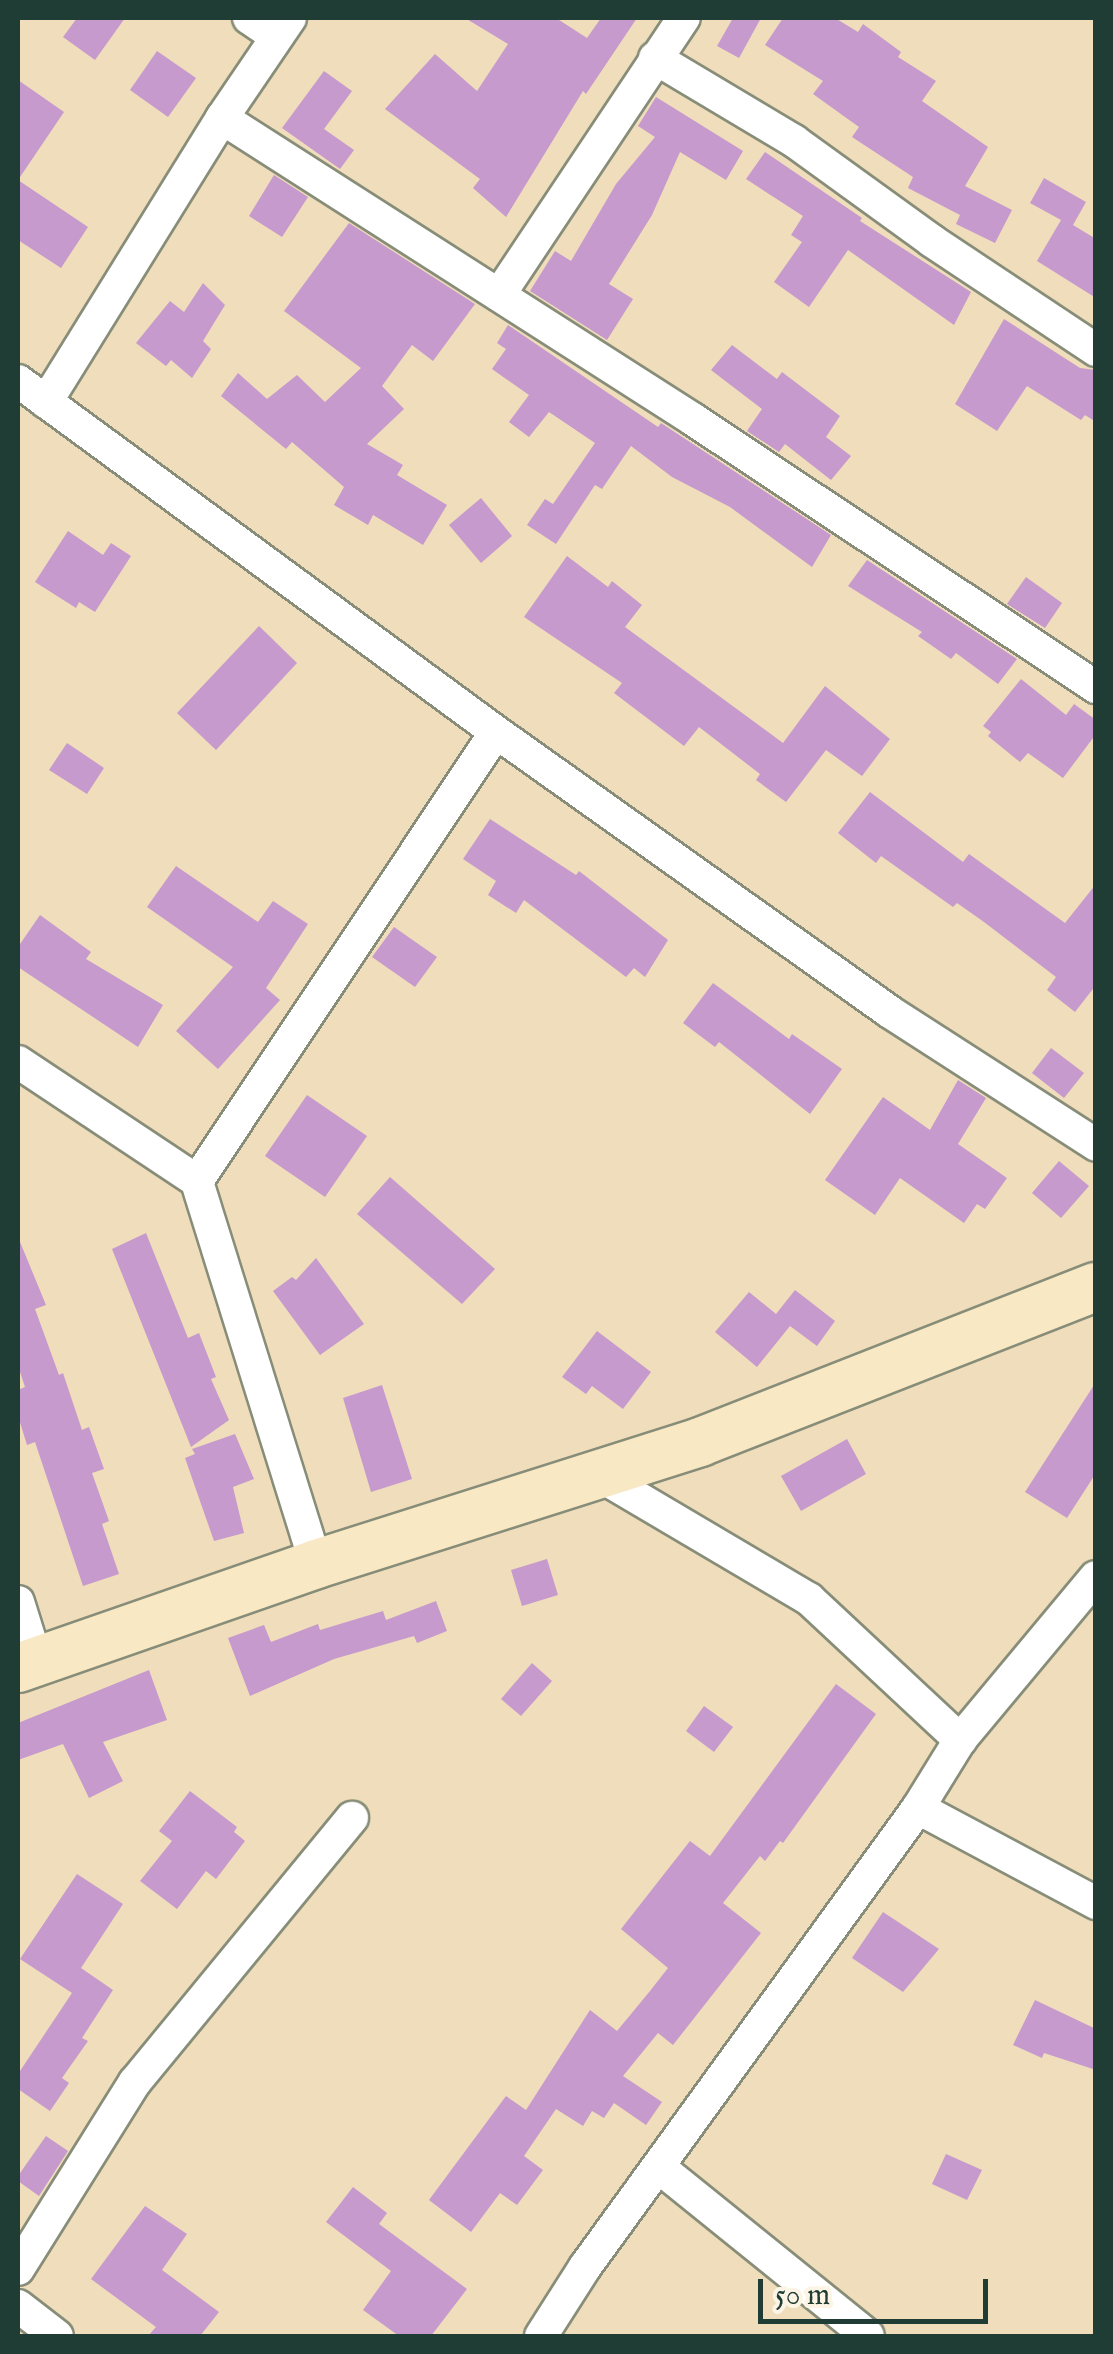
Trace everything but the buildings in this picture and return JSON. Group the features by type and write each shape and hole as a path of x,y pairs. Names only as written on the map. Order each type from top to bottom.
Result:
{"main road":[{"path":"27,1666 316,1564 599,1475 815,1399 1096,1288"}],"street":[{"path":"499,295 684,18"},
{"path":"46,402 222,118 272,24"},
{"path":"655,58 794,141 932,241 1096,350"},
{"path":"222,118 499,295 1096,688"},
{"path":"18,381 496,732 890,1012 1096,1145"},
{"path":"196,1181 496,732"},
{"path":"18,1062 196,1181 316,1564"},
{"path":"599,1475 809,1599 960,1740"},
{"path":"541,2336 585,2267 918,1808 960,1740 1096,1577"},
{"path":"18,1602 27,1666"},
{"path":"918,1808 1096,1903"},
{"path":"18,2269 135,2082 352,1818"},
{"path":"660,2168 868,2336"},
{"path":"18,2306 56,2336"}]}
